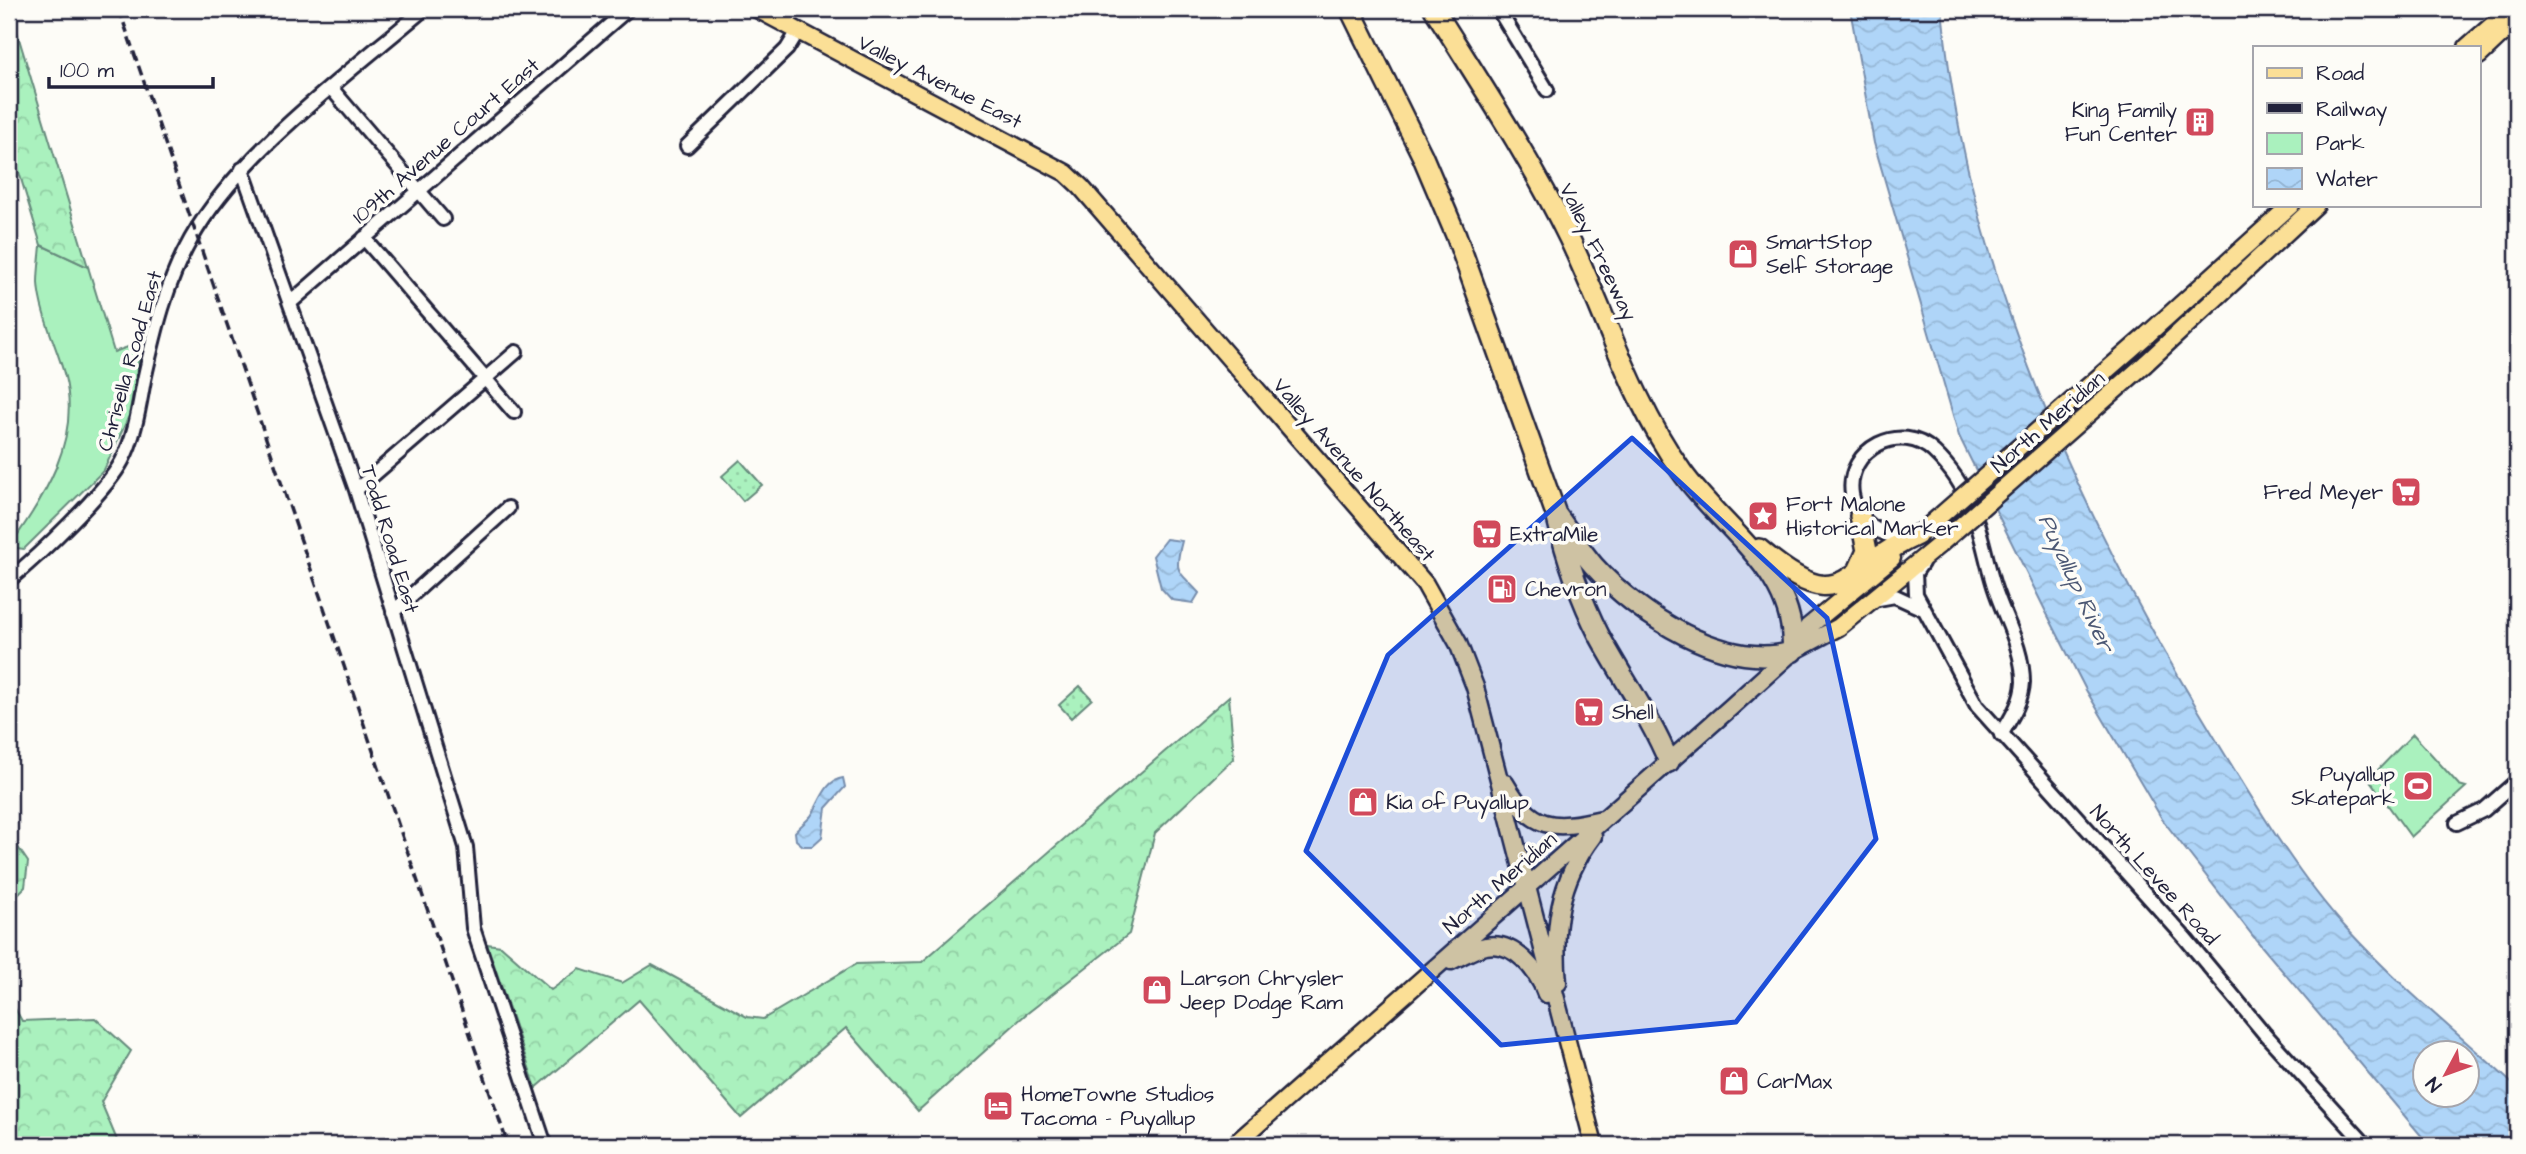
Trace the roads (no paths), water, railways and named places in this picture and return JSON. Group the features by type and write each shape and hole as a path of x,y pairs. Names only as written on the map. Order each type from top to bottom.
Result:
{"highway":[{"path":"1350,9 1422,155 1456,235 1556,514 1567,559 1586,608 1620,671 1639,699 1669,762"},
{"name":"Valley Freeway","path":"1434,9 1529,163 1568,236 1641,403 1663,443 1683,474 1719,514"},
{"path":"1556,514 1595,566 1638,607 1668,625 1722,649 1774,657 1792,652 1794,629 1787,603 1752,551 1719,514"},
{"path":"1719,514 1803,582 1829,587 1843,582 1891,547 1920,533"},
{"path":"1858,571 1868,544 1860,516"}],"main road":[{"name":"Valley Avenue East","path":"757,9 1030,152"},
{"path":"2468,46 2511,9"},
{"path":"2480,55 2517,20"},
{"path":"2493,43 2517,27"},
{"name":"Valley Avenue Northeast","path":"1030,152 1066,173 1081,187 1425,584 1447,621 1471,675 1562,1024"},
{"name":"North Meridian","path":"1234,1145 1792,652 1808,627 2147,335 2290,206"},
{"name":"North Meridian","path":"1792,652 1821,639 1934,550 2145,364 2315,206"},
{"path":"1496,765 1521,808 1542,823 1565,827 1607,818"},
{"path":"1594,1145 1562,1024 1555,948 1557,911 1571,872 1607,818"},
{"path":"1430,972 1488,945 1509,950 1522,957 1544,986 1571,1059"}],"street":[{"name":"Chrisella Road East","path":"9,580 92,497 121,462 132,433 160,314 171,280 209,210 242,169 424,9"},
{"name":"109th Avenue Court East","path":"290,303 628,9"},
{"path":"687,146 787,49 796,9"},
{"path":"1498,9 1547,90"},
{"path":"331,88 443,219"},
{"name":"Todd Road East","path":"242,169 356,490 466,848 473,928 545,1145"},
{"path":"364,238 513,412"},
{"path":"356,490 516,352"},
{"path":"1920,533 1895,537 1884,533 1860,516 1852,495 1853,471 1866,452 1886,440 1901,438 1923,444 1936,453 1958,481 1973,510 1995,590 2021,661 2022,693 2001,735"},
{"path":"393,612 508,508"},
{"name":"North Levee Road","path":"1934,550 1919,566 1914,583 1916,594 1964,685 2001,735 2186,939 2264,1033 2366,1145"},
{"path":"1872,600 1886,596 1905,598 1915,603 1930,619"},
{"path":"2458,823 2484,810 2517,781"}],"water":[{"name":"Puyallup River","path":"1850,9 1942,9 1955,106 1976,202 2003,296 2037,388 2076,479 2119,567 2165,654 2215,738 2311,886 2347,929 2388,971 2461,1038 2410,1038 2410,1108 2480,1108 2480,1055 2517,1088 2517,1145 2429,1145 2253,936 2162,819 2086,690 1959,436 1874,143"},
{"path":"1166,539 1182,541 1178,566 1182,575 1199,593 1193,603 1172,600 1161,588 1153,556"},
{"path":"843,778 845,787 826,808 822,837 812,846 803,846 796,840 795,832 811,816 827,787"}],"railway":[{"path":"119,9 508,1145"}],"place":[{"name":"King Family Fun Center","path":"2200,122"},
{"name":"SmartStop Self Storage","path":"1743,254"},
{"name":"Fred Meyer","path":"2406,492"},
{"name":"Fort Malone Historical Marker","path":"1763,516"},
{"name":"ExtraMile","path":"1487,534"},
{"name":"Chevron","path":"1502,589"},
{"name":"Shell","path":"1589,712"},
{"name":"Puyallup Skatepark","path":"2418,786"},
{"name":"Kia of Puyallup","path":"1363,802"},
{"name":"Larson Chrysler Jeep Dodge Ram","path":"1157,990"},
{"name":"CarMax","path":"1734,1081"},
{"name":"HomeTowne Studios Tacoma - Puyallup","path":"998,1106"}]}
